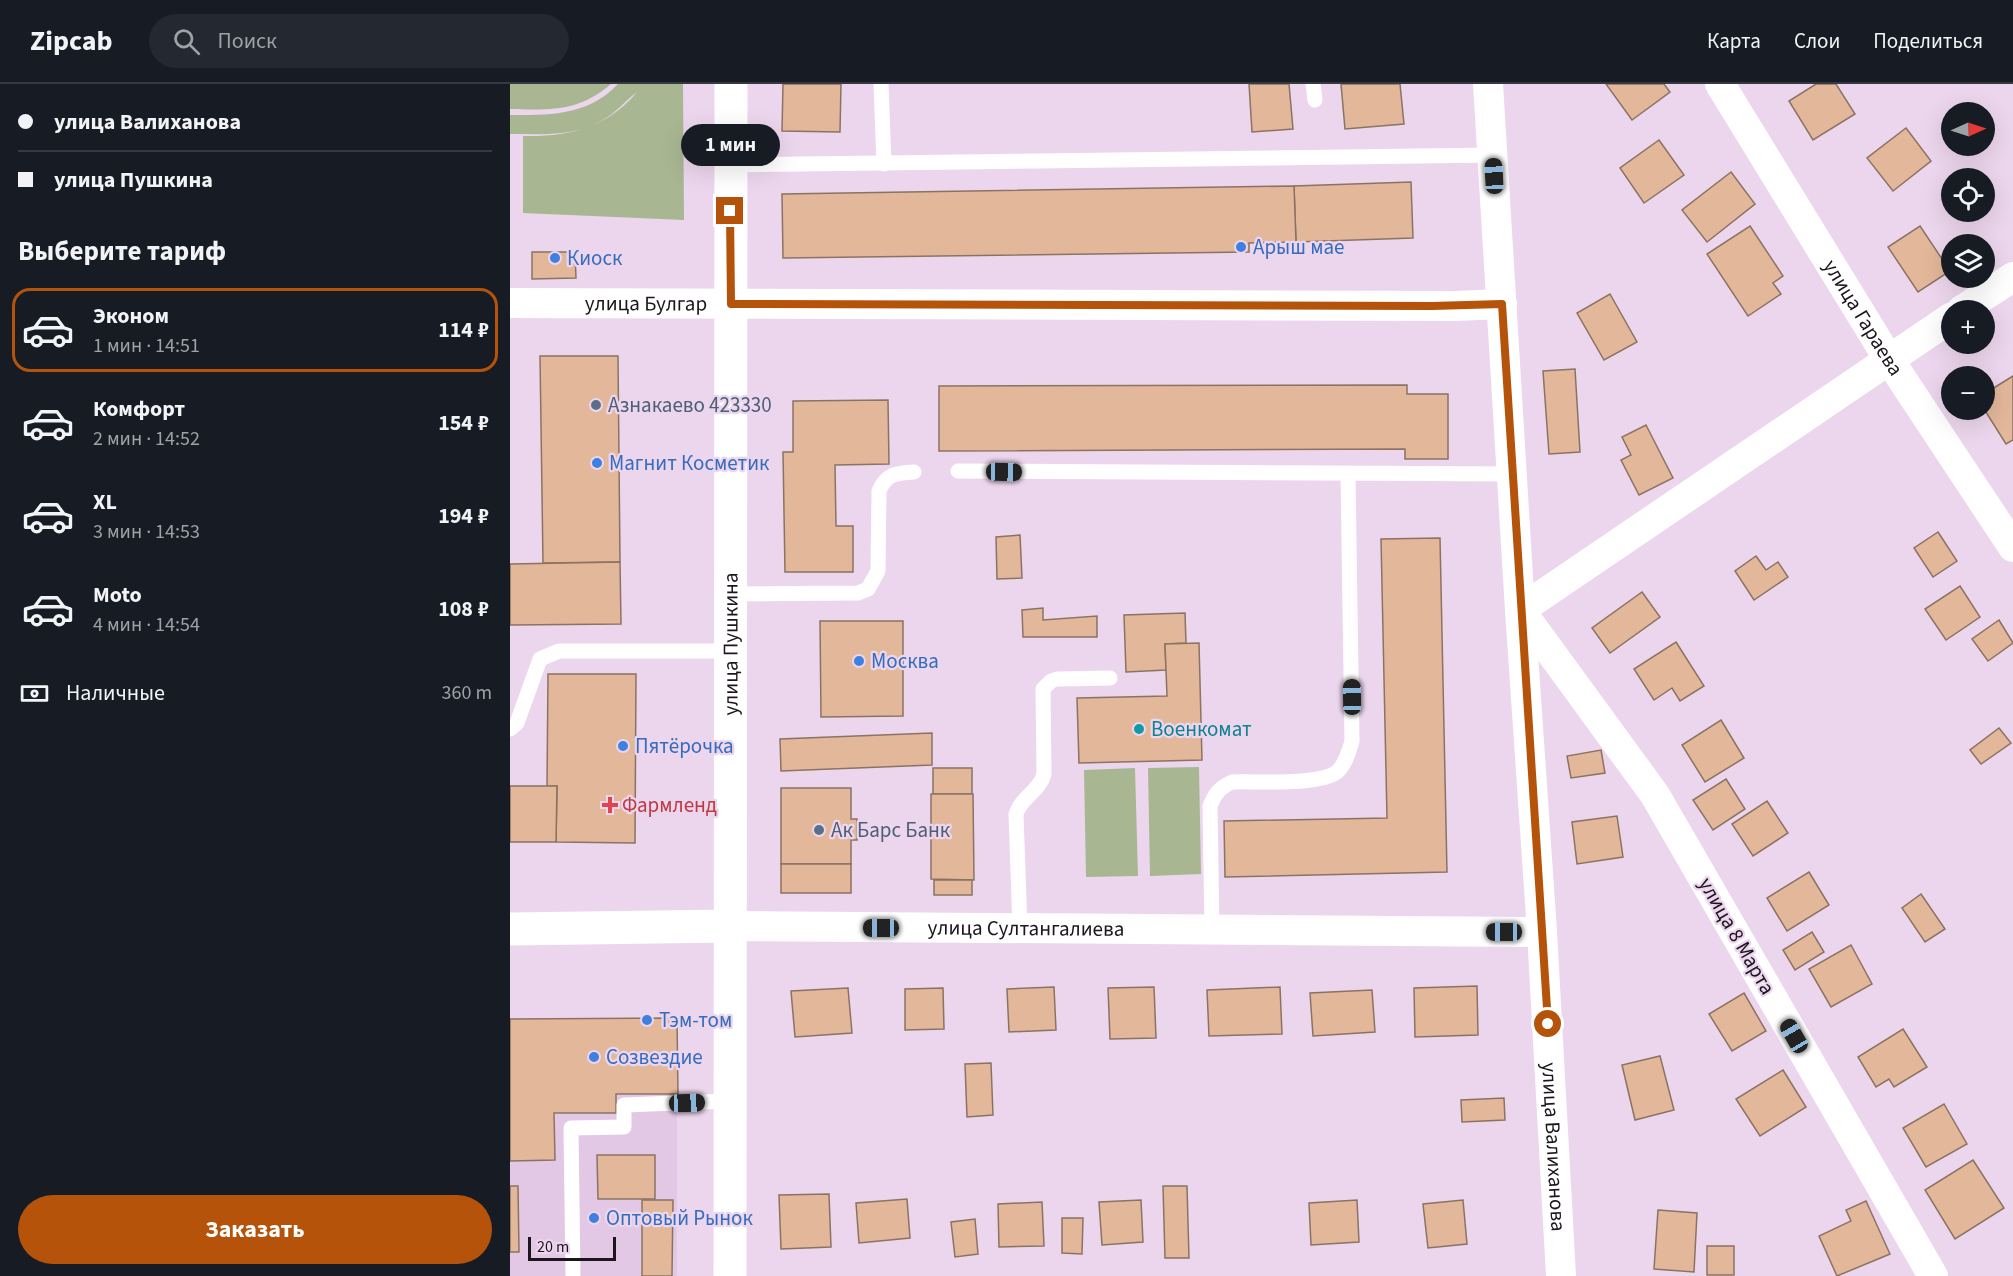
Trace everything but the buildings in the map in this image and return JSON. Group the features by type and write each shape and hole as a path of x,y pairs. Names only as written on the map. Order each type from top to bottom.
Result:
{"main road":[{"name":"улица Пушкина","path":"730,1276 731,84"},
{"name":"улица Султангалиева","path":"510,929 730,926"}],"street":[{"name":"улица Валиханова","path":"1488,84 1562,1276"},
{"name":"улица Гараева","path":"1720,84 1888,358 2013,547"},
{"path":"1978,300 2013,278"},
{"name":"улица Булгар","path":"510,303 1420,306 1502,304"},
{"path":"1520,610 1941,324"},
{"name":"улица 8 Марта","path":"1520,610 1655,795 1934,1276"},
{"name":"улица Султангалиева","path":"730,926 1542,932"}],"lane":[{"path":"881,84 884,164"},
{"path":"730,165 1493,155"},
{"path":"958,471 1348,475 1512,474"},
{"path":"731,594 858,593 868,589 876,580 878,571 879,491 884,481 893,473 914,472"},
{"path":"1212,930 1210,806 1214,795 1221,787 1232,782 1323,779 1338,771 1347,757 1352,741 1348,475"},
{"path":"510,729 517,723 540,659 548,654 730,651"},
{"path":"1020,929 1016,814 1020,804 1040,784 1044,774 1043,689 1051,681 1057,680 1110,678"},
{"path":"573,1276 571,1128 624,1127 624,1105 729,1101"}],"shaded area":[{"name":"Оптовый Рынок","path":"677,1094 677,1276 510,1276 510,1161 555,1160 555,1114 617,1113 617,1095"}],"green space":[{"path":"510,84 611,84 587,100 564,107 510,109"},
{"path":"618,84 683,84 684,220 523,213 523,136 556,135 577,130 557,134 510,134 510,115 568,112 594,102","holes":["637,92 613,114 594,124 611,115"]},
{"path":"1199,767 1201,874 1150,876 1148,768"},
{"path":"1135,768 1138,876 1086,877 1084,770"}],"place":[{"name":"Арыш мае","path":"1241,247"},
{"name":"Киоск","path":"555,258"},
{"name":"Азнакаево 423330","path":"596,405"},
{"name":"Магнит Косметик","path":"597,463"},
{"name":"Москва","path":"859,661"},
{"name":"Военкомат","path":"1139,729"},
{"name":"Пятёрочка","path":"623,746"},
{"name":"Фармленд","path":"610,805"},
{"name":"Ак Барс Банк","path":"819,830"},
{"name":"Тэм-том","path":"647,1020"},
{"name":"Созвездие","path":"594,1057"},
{"name":"Оптовый Рынок","path":"594,1218"}],"route":[{"path":"730,211 731,304 1456,306 1502,304 1548,1024"}]}
